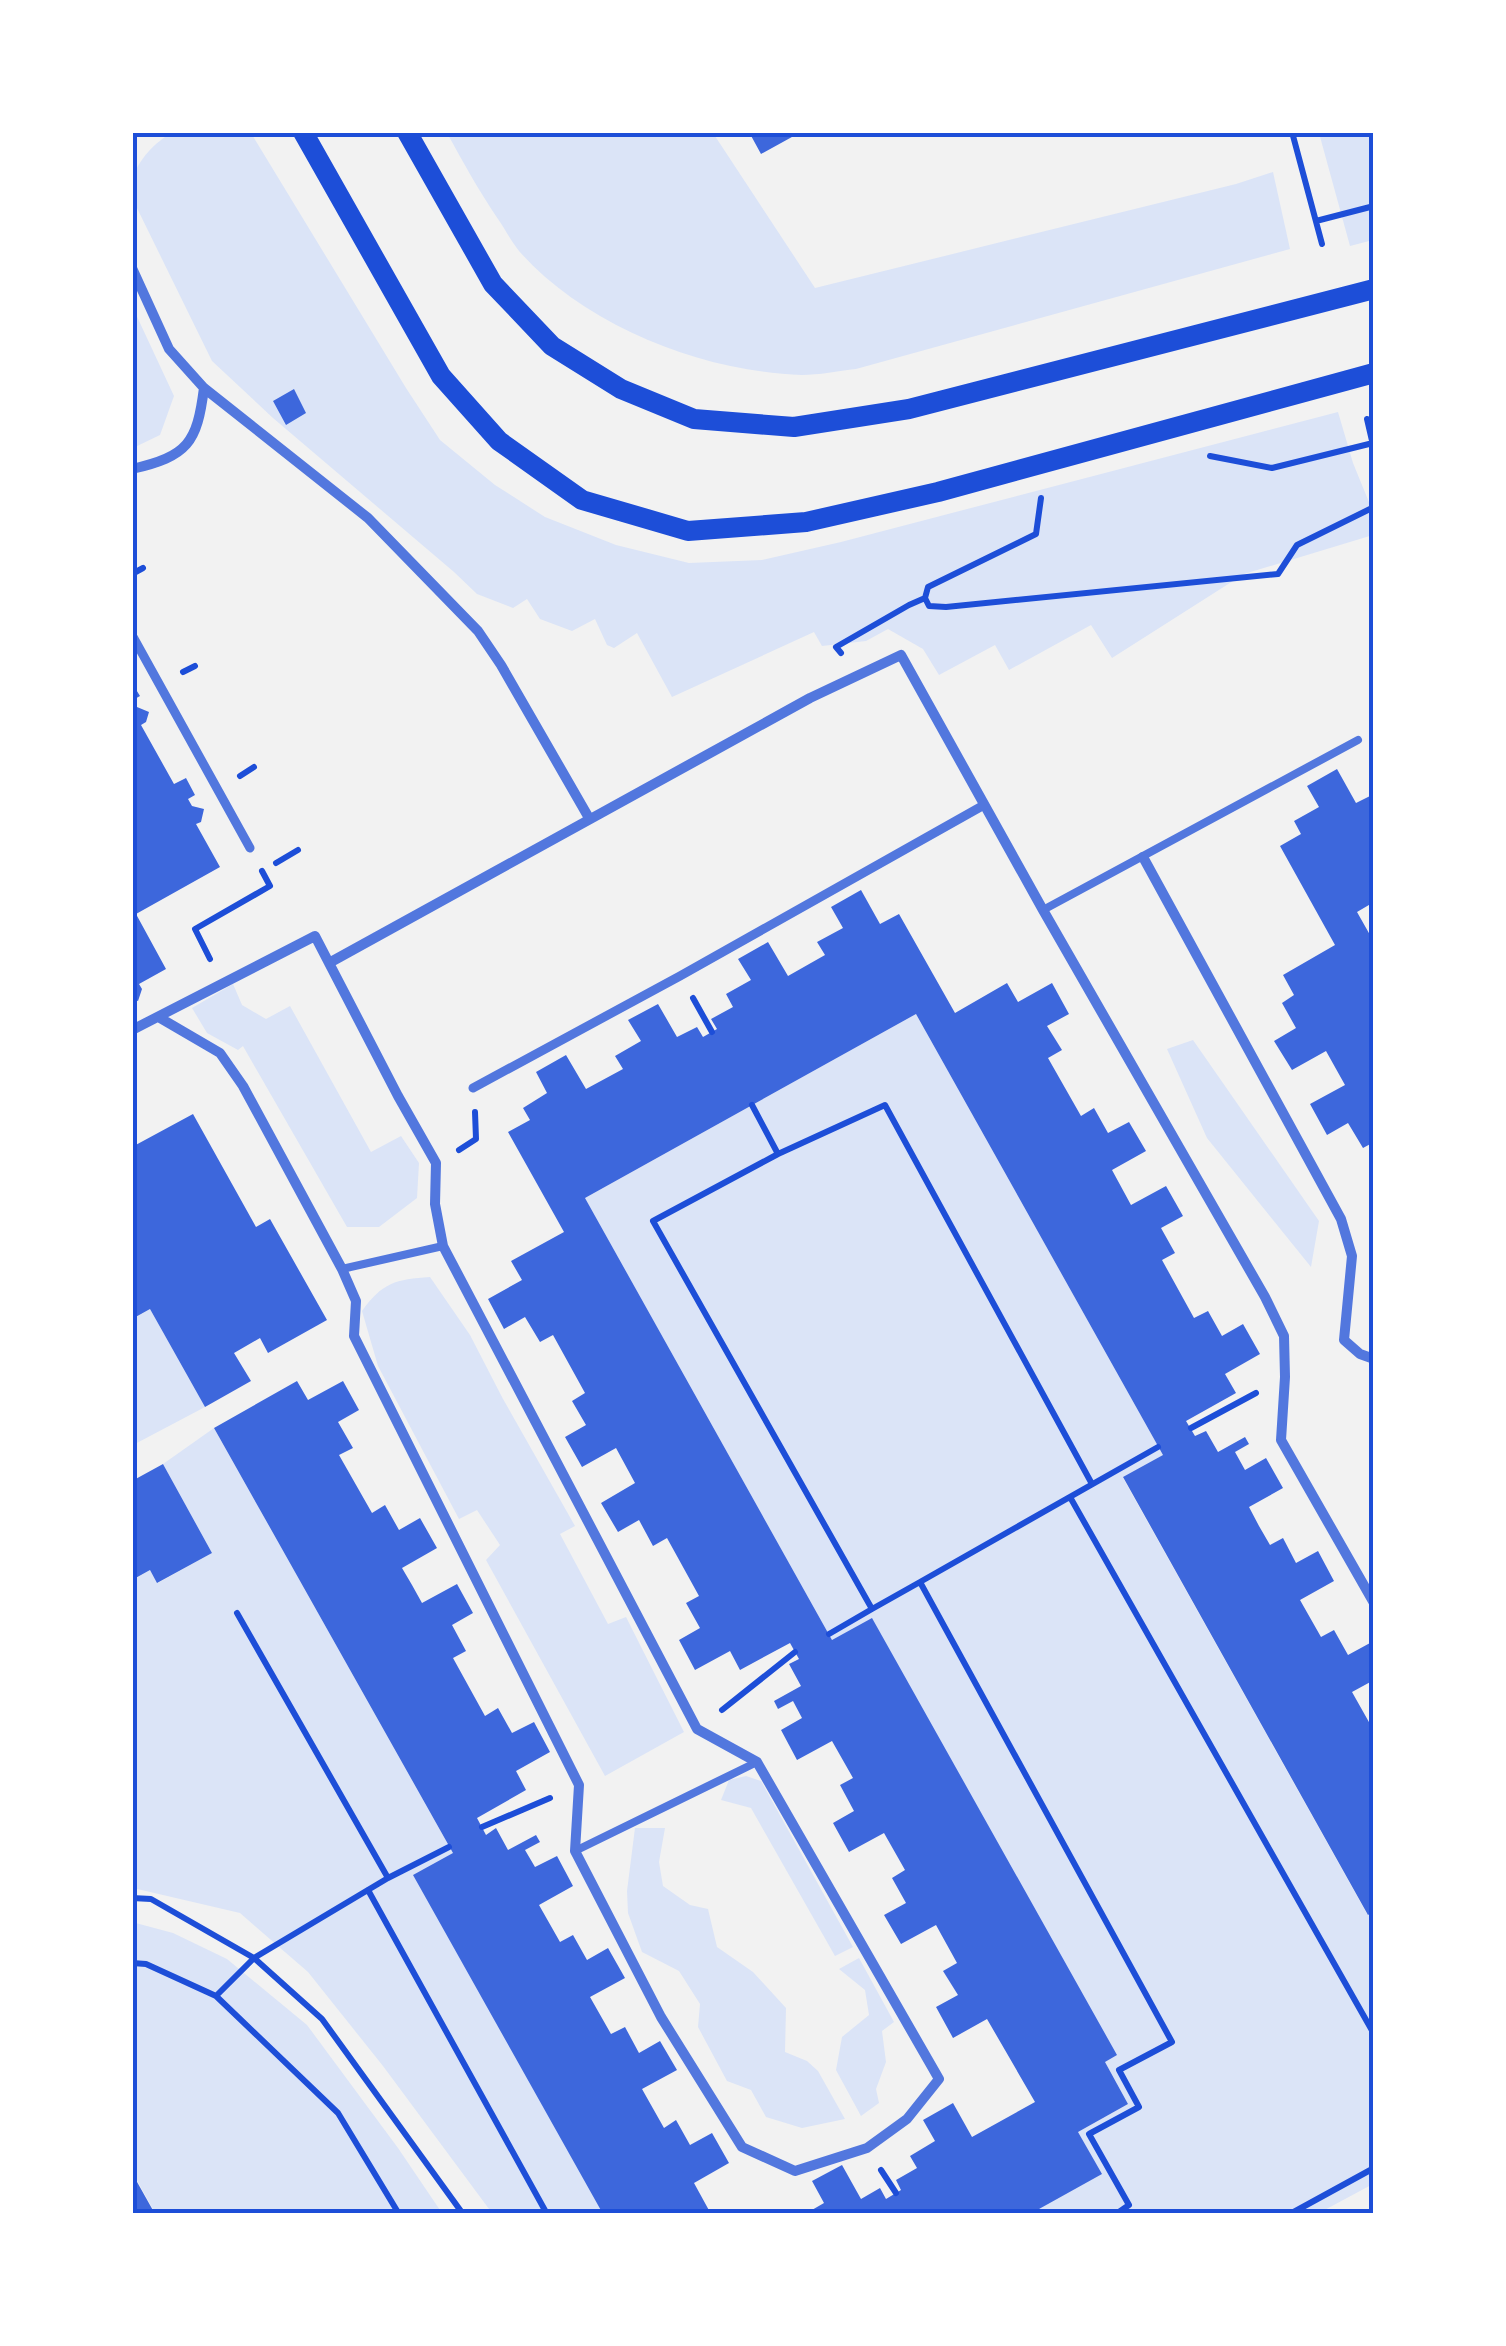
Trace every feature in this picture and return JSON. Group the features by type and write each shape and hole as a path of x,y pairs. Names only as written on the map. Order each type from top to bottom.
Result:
{"main road":[{"path":"303,132 441,376 498,441 582,500 688,531 806,522 938,492 1374,373"},
{"path":"407,132 493,284 552,346 621,389 694,420 794,428 909,409 1374,289"}],"street":[{"path":"132,268 168,348 204,388 368,518 478,631 589,818"},
{"path":"132,470 155,464 185,448 199,423 204,388"},
{"path":"132,635 250,848"},
{"path":"329,962 810,698 901,655 1042,910 1265,1297 1284,1336 1281,1440 1374,1604"},
{"path":"473,1088 984,805"},
{"path":"1142,857 1341,1219 1352,1256 1344,1340 1360,1354 1374,1359"},
{"path":"132,1030 314,936 436,1163 435,1204 443,1246 697,1730 758,1762 938,2079 907,2119 867,2148 796,2172 742,2147 661,2017 575,1851 579,1785 354,1336 356,1301 342,1269 243,1086 220,1054 160,1018"}],"lane":[{"path":"1042,910 1358,740"},
{"path":"342,1269 443,1246"},
{"path":"575,1851 758,1762"}],"path":[{"path":"1292,132 1322,244"},
{"path":"1316,221 1374,206"},
{"path":"1206,455 1272,468 1373,445 1367,419"},
{"path":"1042,491 1036,534 928,587 925,598 929,606 946,608 1278,574 1298,544 1374,506"},
{"path":"132,574 143,568"},
{"path":"876,625 925,598"},
{"path":"223,983 195,929 270,886 250,848"},
{"path":"262,871 298,850"},
{"path":"436,1163 476,1140 473,1088"},
{"path":"752,1105 778,1154"},
{"path":"872,1609 653,1222 778,1154 885,1105 1092,1484"},
{"path":"829,1634 1158,1447"},
{"path":"1070,1497 1374,2034"},
{"path":"920,1582 1172,2042 1119,2070 1139,2107 1090,2134 1134,2214"},
{"path":"238,1613 388,1878"},
{"path":"697,1730 796,1652"},
{"path":"482,1828 579,1785"},
{"path":"216,1996 254,1958 449,1846"},
{"path":"368,1890 547,2214"},
{"path":"132,1898 151,1899 254,1958 322,2018 463,2214"},
{"path":"132,1963 146,1964 216,1996 338,2112 399,2214"},
{"path":"1290,2214 1374,2168"},
{"path":"1314,2201 1320,2214"},
{"path":"1116,2214 1130,2205"}],"shaded area":[{"path":"172,133 251,133 440,440 495,485 545,517 616,545 689,563 762,560 1338,412 1373,512 1373,535 1244,574 1112,658 1091,625 1009,670 995,645 939,675 923,649 888,629 866,641 822,646 814,632 672,697 637,633 614,648 607,645 595,619 572,631 540,619 527,599 513,608 477,594 212,361 135,204 133,178 139,164"},
{"path":"447,133 713,133 815,288 1273,172 1290,249 856,369 808,375 764,372 725,365 648,340 577,302 519,251"},
{"path":"1319,133 1373,133 1373,240 1350,246"},
{"path":"133,308 174,396 160,435 133,448"},
{"path":"233,984 242,1005 266,1019 290,1006 371,1152 401,1136 419,1163 417,1198 379,1227 347,1227 243,1046 238,1050 207,1033 192,1008"},
{"path":"916,1014 1163,1455 1123,1478 1367,1914 1373,1911 1373,2184 1319,2213 1030,2213 1101,2174 1078,2132 1128,2104 1105,2062 1116,2055 872,1619 832,1640 585,1198"},
{"path":"1193,1040 1319,1221 1311,1267 1207,1138 1167,1049"},
{"path":"430,1277 470,1335 575,1526 560,1534 608,1624 626,1617 684,1732 605,1776 486,1560 500,1545 477,1510 459,1519 378,1366 362,1311 391,1284"},
{"path":"150,1309 205,1407 133,1445 133,1319"},
{"path":"214,1428 453,1853 603,2213 492,2213 308,1972 240,1913 133,1888 133,1580 150,1570 158,1583 212,1553 163,1464"},
{"path":"746,1776 761,1781 853,1947 835,1956 751,1808 721,1800 729,1780"},
{"path":"635,1828 665,1828 659,1862 663,1886 690,1905 708,1909 717,1947 753,1972 786,2008 785,2052 807,2061 818,2071 845,2119 802,2128 766,2117 751,2090 727,2081 698,2027 700,2004 679,1971 642,1952 628,1913"},
{"path":"132,1922 173,1933 227,1959 307,2025 442,2213 155,2213 133,2173"},
{"path":"859,1958 894,2022 882,2031 886,2062 876,2089 879,2103 861,2116 836,2070 842,2037 869,2015 865,1990 839,1969"}],"building":[{"path":"749,132 801,132 761,154"},
{"path":"294,389 306,413 286,425 273,401"},
{"path":"132,683 140,696 133,700 137,707 149,712 141,725 174,784 186,778 195,795 188,799 192,806 204,809 201,822 196,824 220,867 136,914 166,969 139,984 142,989 138,1001 132,999 132,894 137,892 132,884"},
{"path":"1337,769 1356,803 1374,794 1374,902 1357,912 1374,942 1374,1142 1363,1148 1348,1123 1327,1135 1310,1104 1345,1085 1326,1051 1292,1070 1274,1041 1296,1028 1282,1003 1294,995 1283,975 1335,945 1280,846 1301,834 1294,821 1319,807 1307,786"},
{"path":"861,890 880,924 899,914 955,1013 1007,983 1018,1002 1052,983 1069,1014 1047,1026 1062,1050 1048,1058 1081,1116 1094,1108 1108,1133 1129,1122 1146,1151 1112,1170 1131,1205 1166,1186 1183,1216 1161,1228 1175,1253 1162,1260 1194,1318 1208,1311 1222,1336 1243,1324 1260,1354 1225,1374 1236,1393 1186,1421 1195,1436 1206,1431 1218,1452 1245,1437 1249,1444 1235,1452 1245,1470 1266,1458 1283,1488 1249,1507 1259,1526 1270,1545 1283,1538 1296,1563 1318,1551 1334,1581 1300,1600 1321,1637 1334,1630 1348,1655 1370,1643 1374,1650 1374,1680 1352,1692 1374,1731 1374,1911 1368,1915 1123,1477 1163,1455 916,1014 585,1198 832,1640 872,1618 1117,2055 1105,2062 1128,2104 1078,2132 1102,2174 1030,2214 805,2214 824,2203 812,2181 842,2165 861,2199 880,2188 886,2199 901,2190 896,2180 917,2168 910,2156 935,2141 923,2120 953,2103 972,2137 1035,2102 987,2019 953,2038 936,2007 958,1995 943,1971 957,1963 936,1925 901,1944 884,1915 906,1903 892,1878 905,1870 884,1833 849,1852 833,1823 854,1811 840,1785 853,1778 832,1741 797,1760 781,1730 802,1718 793,1701 778,1709 774,1701 801,1686 789,1664 799,1659 790,1643 740,1670 730,1651 695,1670 679,1640 700,1628 686,1603 699,1596 667,1538 653,1546 639,1520 618,1532 601,1503 635,1483 616,1448 582,1467 565,1437 586,1425 572,1401 585,1393 553,1335 540,1342 525,1317 504,1329 488,1299 522,1280 511,1261 564,1232 508,1132 530,1120 523,1108 547,1093 536,1072 566,1055 586,1089 623,1069 615,1056 641,1041 628,1020 658,1004 677,1037 697,1027 703,1037 717,1029 711,1019 733,1007 726,994 751,980 738,959 768,942 788,976 825,955 817,942 843,928 831,907"},
{"path":"193,1114 256,1227 270,1219 327,1320 268,1353 260,1338 234,1353 251,1381 205,1407 150,1309 132,1319 132,1147"},
{"path":"297,1381 308,1400 343,1381 359,1410 338,1422 353,1448 339,1455 372,1513 385,1505 399,1530 420,1518 437,1548 402,1568 422,1603 457,1584 473,1613 452,1625 466,1651 453,1658 485,1716 498,1708 512,1733 534,1722 550,1752 516,1771 526,1790 477,1818 486,1835 496,1828 508,1850 536,1835 540,1842 525,1850 535,1867 557,1856 573,1886 539,1905 560,1942 573,1935 587,1960 608,1948 625,1978 590,1997 611,2034 625,2027 639,2053 660,2041 677,2070 642,2089 664,2128 676,2120 690,2145 712,2133 729,2163 694,2183 711,2214 603,2214 413,1875 453,1853 214,1428"},
{"path":"163,1464 212,1553 157,1583 150,1570 132,1580 132,1481"},
{"path":"132,2173 155,2214 132,2214"}]}
